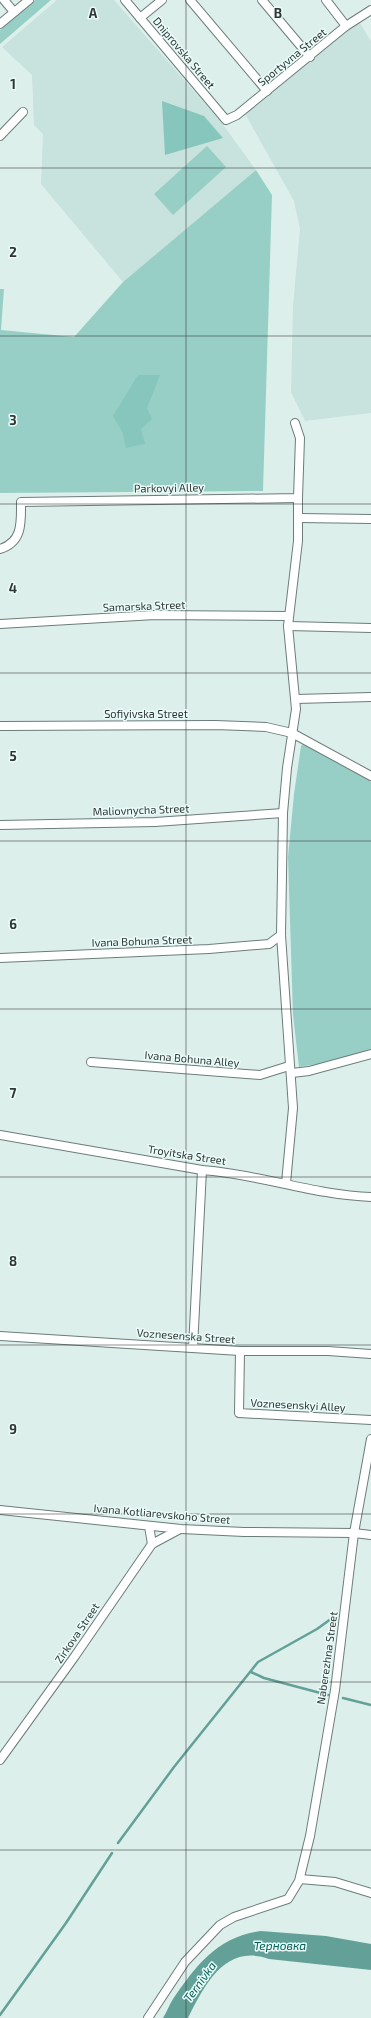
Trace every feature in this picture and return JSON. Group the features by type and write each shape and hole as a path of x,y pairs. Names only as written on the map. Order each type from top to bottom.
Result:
{"street":[{"path":"4,0 14,12"},
{"path":"0,24 29,0"},
{"name":"Dniprovska Street","path":"125,0 226,120"},
{"path":"140,18 162,0"},
{"path":"190,0 266,91"},
{"path":"262,0 310,56"},
{"path":"326,0 346,26"},
{"name":"Sportyvna Street","path":"226,120 237,115 346,26 371,10"},
{"path":"0,136 23,112"},
{"path":"286,1183 293,1108 281,935 283,813 295,720 296,699 288,642 288,616 298,541 299,518 298,498 300,438 295,422"},
{"name":"Parkovyi Alley","path":"0,549 14,541 20,531 21,502 298,498"},
{"path":"299,518 371,519"},
{"name":"Samarska Street","path":"0,624 155,615 288,616"},
{"path":"288,626 371,628"},
{"path":"296,699 371,697"},
{"name":"Sofiyivska Street","path":"0,726 215,725 266,727 292,734 371,776"},
{"name":"Maliovnycha Street","path":"0,825 155,822 283,813"},
{"name":"Ivana Bohuna Street","path":"0,958 224,948 269,944 281,935"},
{"name":"Ivana Bohuna Alley","path":"91,1062 260,1075 290,1069 309,1071 371,1054"},
{"name":"Troyitska Street","path":"0,1135 286,1183 328,1194 371,1197"},
{"path":"193,1348 202,1170"},
{"name":"Voznesenska Street","path":"0,1336 240,1351 328,1351 371,1354"},
{"name":"Voznesenskyi Alley","path":"240,1351 239,1413 371,1420"},
{"name":"Naberezhna Street","path":"148,2018 185,1962 220,1925 234,1917 288,1899 300,1878 310,1836 335,1690 354,1533 371,1439"},
{"name":"Ivana Kotliarevskoho Street","path":"0,1510 181,1529 244,1532 354,1533 371,1535"},
{"path":"149,1526 152,1544"},
{"name":"Zirkova Street","path":"0,1760 71,1662 152,1544 181,1529"},
{"path":"300,1878 335,1882 371,1893"}],"shaded area":[{"path":"35,0 51,0 0,44 0,30"},
{"path":"57,0 114,0 221,122 256,170 123,282 41,184 43,134 34,125 32,75 2,47"},
{"path":"358,20 371,41 371,413 305,421 291,392 293,306 300,229 294,201 244,112"},
{"path":"207,146 226,167 173,215 154,194"},
{"path":"256,170 272,195 263,491 0,493 0,289 4,289 1,330 74,337 123,282"},
{"path":"308,739 371,772 371,1049 330,1062 299,1067 293,1015 288,857 294,794 301,746"}],"green space":[{"path":"162,101 204,116 223,138 165,155"},
{"path":"138,375 160,375 147,408 152,419 141,429 145,444 126,448 123,433 113,416"}],"water":[{"name":"Терновка","path":"261,1931 326,1936 371,1944 371,1970 254,1956 240,1957 228,1962 218,1970 201,1993 188,2018 163,2018 182,1986 210,1954 232,1939"}],"waterway":[{"path":"118,1843 174,1767 258,1662 317,1629 335,1616"},
{"path":"251,1672 264,1678 328,1695"},
{"path":"343,1698 371,1705"},
{"path":"0,2015 66,1923 112,1853"}],"water label":[{"name":"Ternivka","path":"200,1982"}]}
